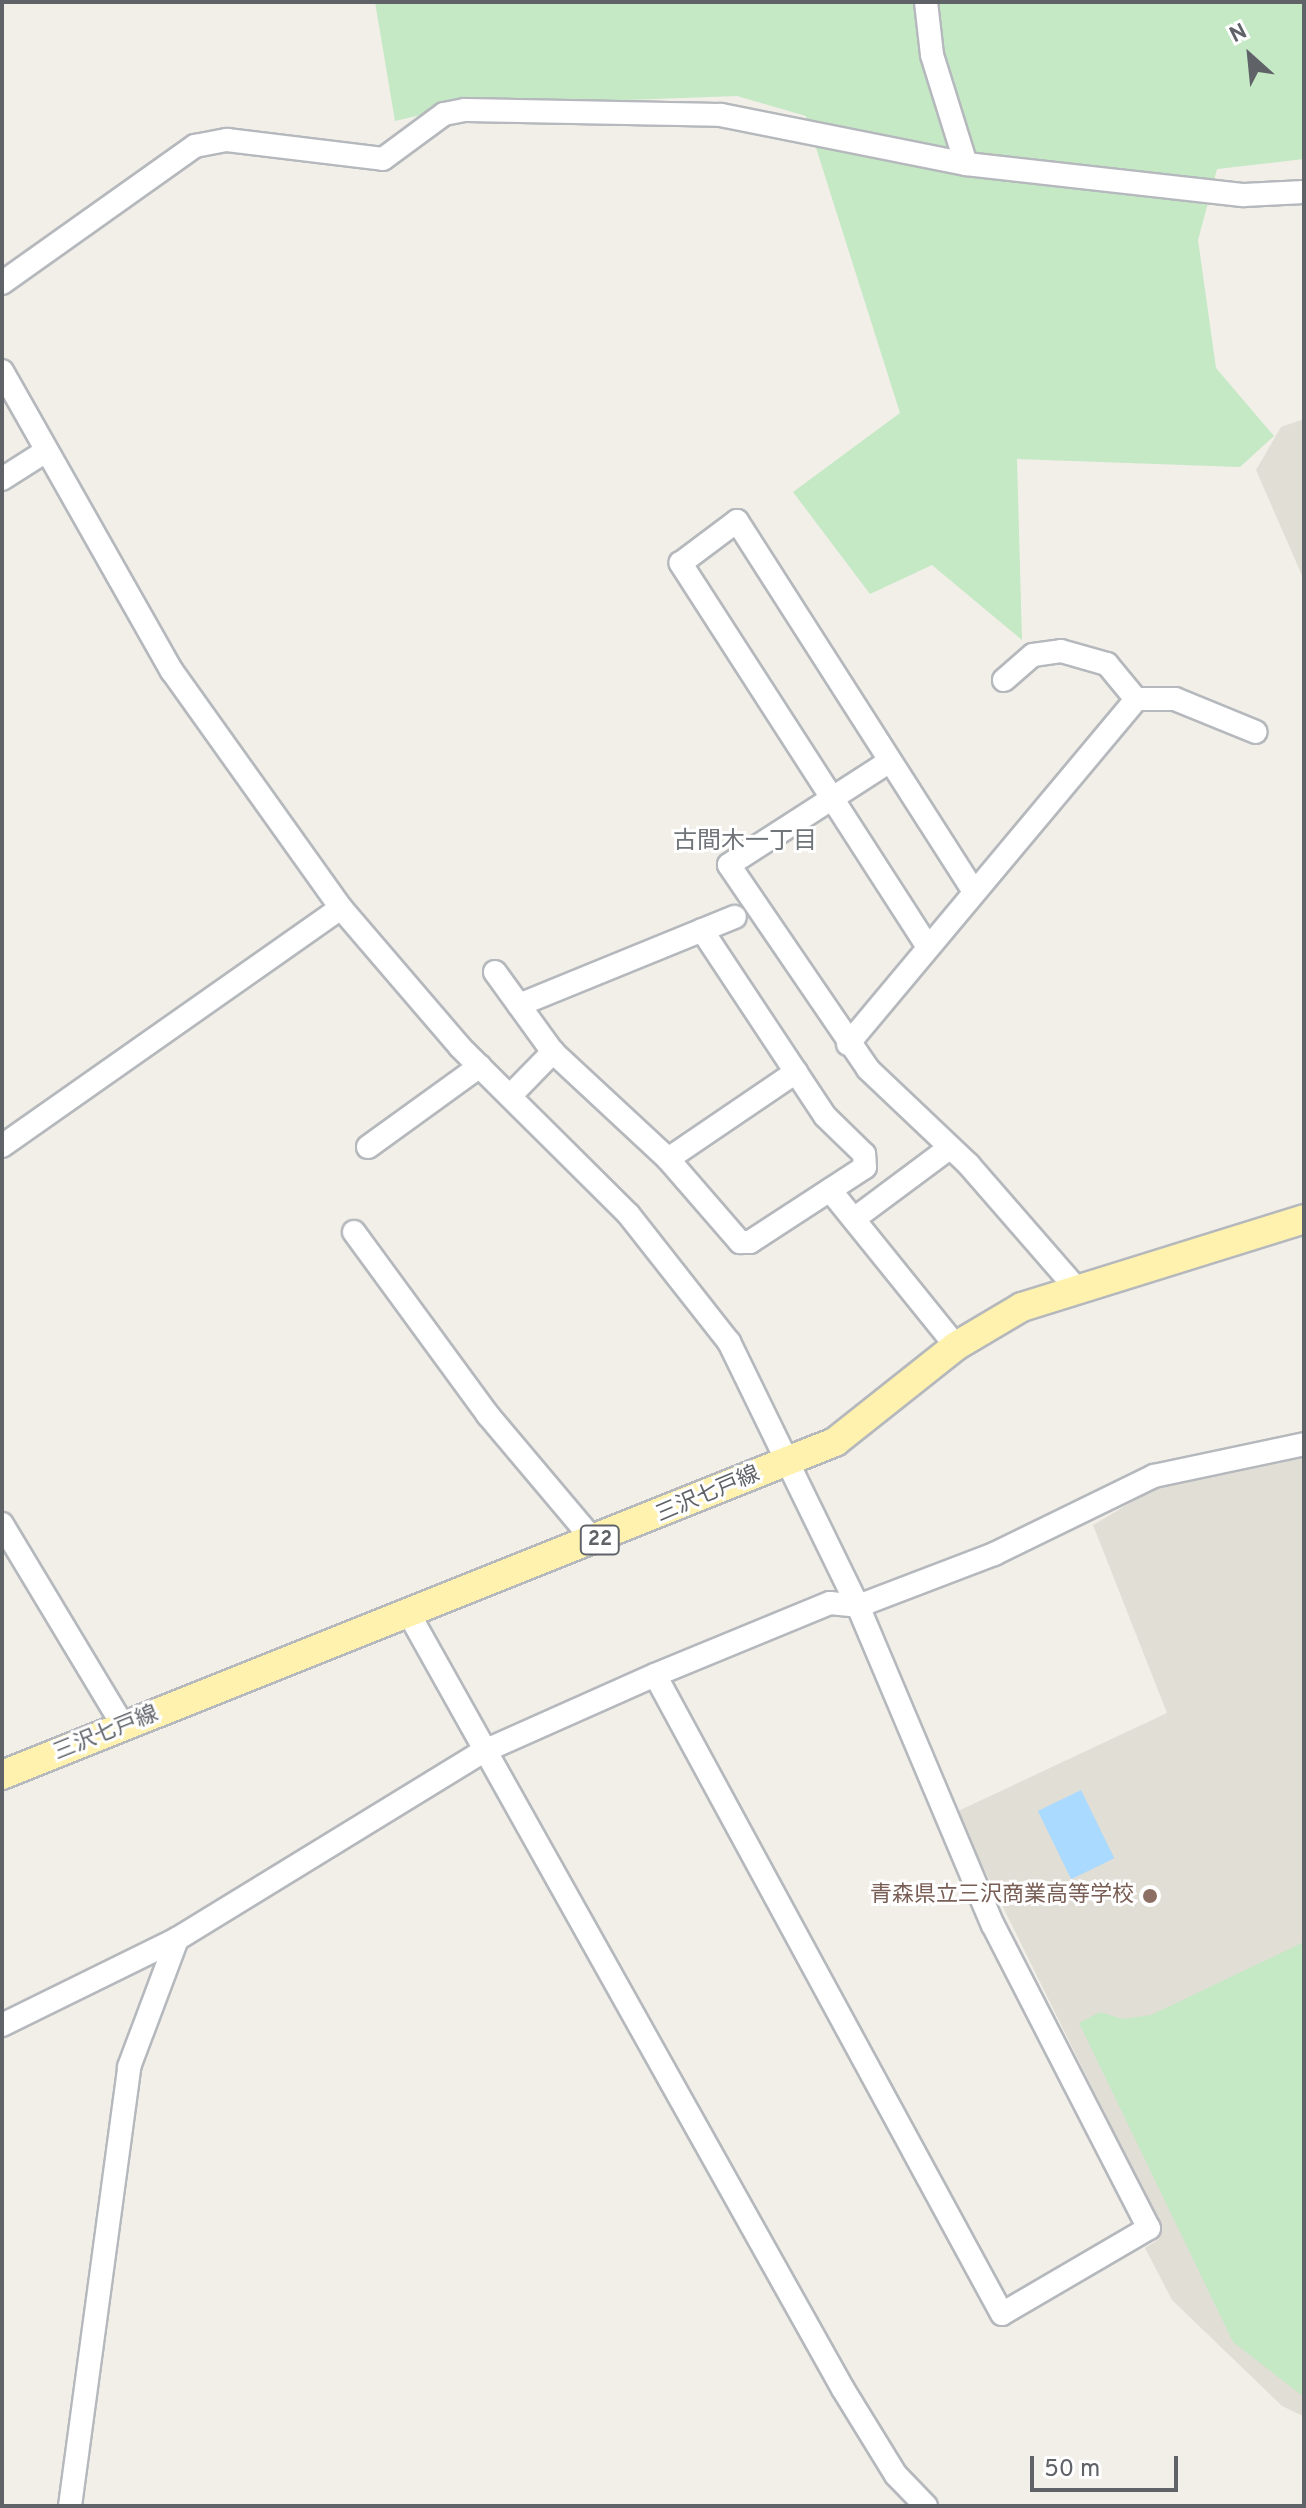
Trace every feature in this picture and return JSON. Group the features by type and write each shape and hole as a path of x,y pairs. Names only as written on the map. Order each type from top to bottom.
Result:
{"main road":[{"name":"三沢七戸線","path":"2,1775 595,1542 789,1461 878,1413 956,1346 1022,1307 1075,1287 1304,1219"}],"street":[{"path":"926,2 932,55 966,164"},
{"path":"2,283 195,146 291,145 366,161 383,159 444,114 465,110 721,115 966,164 1244,195 1304,192"},
{"path":"2,371 43,453 172,671 341,908 480,1066 697,1293 789,1461 858,1606 993,1925 1149,2228 1002,2314 655,1675"},
{"path":"2,479 43,453"},
{"path":"928,947 681,563 737,521 887,763 974,891"},
{"path":"1004,680 1033,655 1061,651 1107,664 1136,699"},
{"path":"848,1044 1136,699 1175,699 1256,732"},
{"path":"887,763 833,801 729,865 848,1044 1075,1287"},
{"path":"2,1146 341,908"},
{"path":"519,1005 735,917"},
{"path":"495,972 553,1052 668,1159 740,1242 865,1167 864,1154 825,1116 702,930"},
{"path":"510,1096 553,1052"},
{"path":"368,1147 480,1066"},
{"path":"668,1159 796,1072"},
{"path":"854,1219 948,1149"},
{"path":"830,1190 956,1346"},
{"path":"354,1232 488,1415 595,1542"},
{"path":"2,2025 177,1939 482,1752 655,1675 830,1603 858,1606 994,1554 1154,1476 1304,1444"},
{"path":"2,1524 124,1727"},
{"path":"409,1614 482,1752 843,2389 896,2475 926,2506"},
{"path":"70,2506 129,2067 177,1939"}],"shaded area":[{"path":"1304,419 1304,580 1256,470 1281,427"},
{"name":"青森県立三沢商業高等学校","path":"1304,1453 1304,2414 1301,2415 1282,2406 1172,2300 1145,2248 1159,2239 1161,2227 956,1812 1167,1713 1093,1525 1162,1484"}],"green space":[{"path":"375,2 1304,2 1304,159 1217,169 1198,240 1216,368 1274,436 1240,467 1017,459 1022,640 932,565 870,594 793,492 900,413 806,116 737,96 459,106 395,121"},
{"path":"1304,1942 1304,2397 1233,2342 1079,2023 1100,2012 1123,2019 1151,2015"}],"water":[{"path":"1081,1790 1114,1858 1071,1879 1038,1811"}],"place":[{"name":"青森県立三沢商業高等学校","path":"1150,1896"}],"district":[{"name":"古間木一丁目","path":"745,843"}]}
